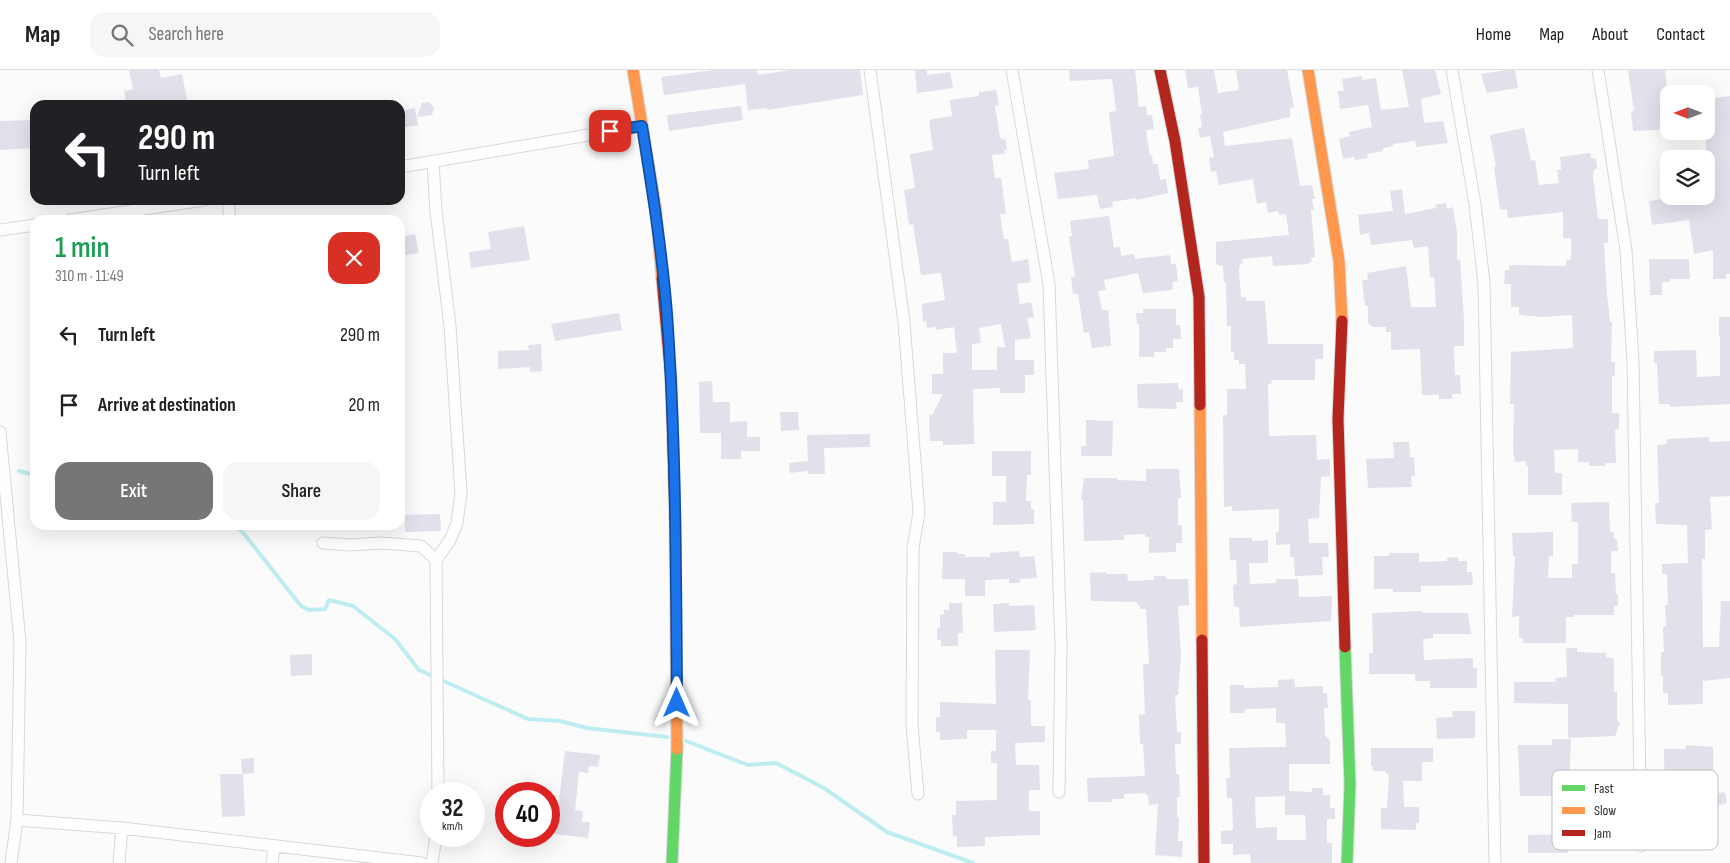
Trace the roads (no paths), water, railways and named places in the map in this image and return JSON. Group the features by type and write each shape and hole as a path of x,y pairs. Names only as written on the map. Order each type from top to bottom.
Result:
{"street":[{"path":"633,70 660,246 671,379 675,493 677,738 672,863"},
{"path":"870,70 904,322 919,512 913,558 912,725 918,794"},
{"path":"1012,70 1049,284 1060,646 1059,792"},
{"path":"1160,70 1175,141 1199,297 1204,863"},
{"path":"1308,70 1339,260 1342,310 1338,418 1350,784 1347,863"},
{"path":"1452,70 1475,204 1484,284 1496,863"},
{"path":"1598,70 1626,250 1633,360 1640,770"},
{"path":"405,166 642,126"},
{"path":"433,161 436,211 450,326 461,493 457,523 450,540 436,560 438,782"},
{"path":"104,215 170,205"},
{"path":"0,230 30,226"},
{"path":"0,432 20,642 17,820 10,863"},
{"path":"323,543 382,543 421,546 436,560"},
{"path":"17,820 122,828 274,848 422,863"},
{"path":"119,863 122,828"},
{"path":"432,863 434,847"},
{"path":"272,863 274,848"}],"waterway":[{"path":"19,471 30,474"},
{"path":"241,530 301,606 309,610 325,609 329,600 353,606 395,639 419,670 528,719 560,721 587,728 667,737"},
{"path":"686,741 748,765 776,763 824,788 887,832 973,863"}]}
